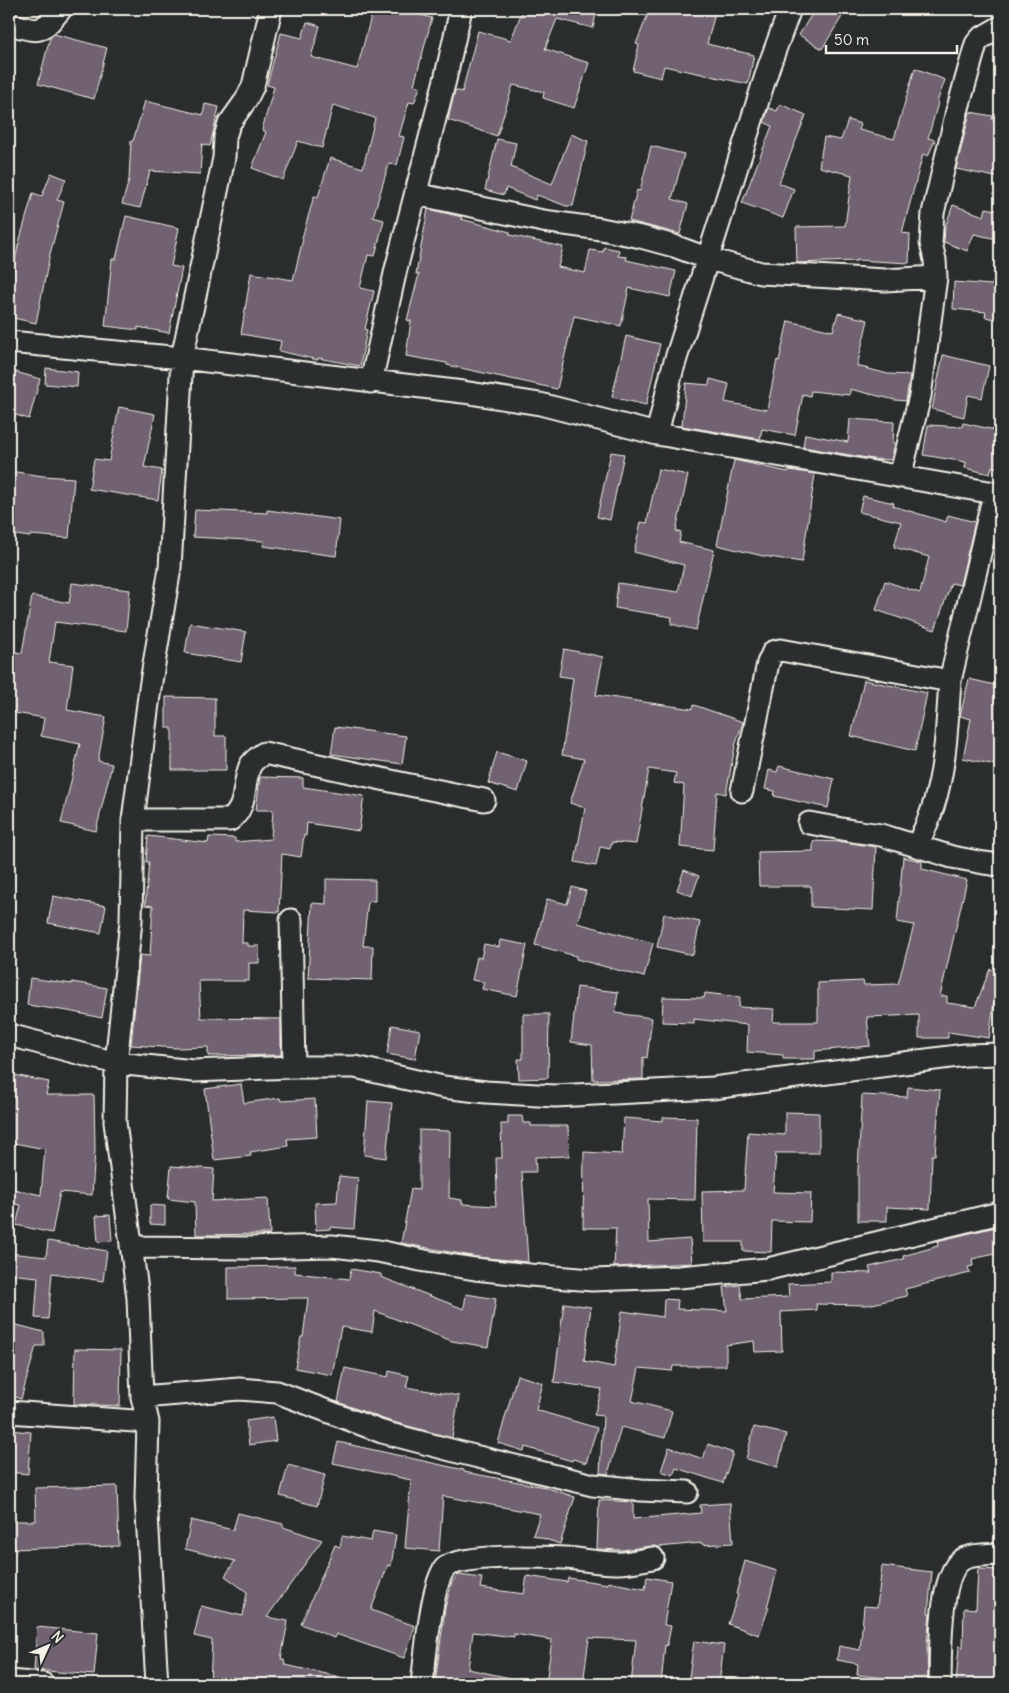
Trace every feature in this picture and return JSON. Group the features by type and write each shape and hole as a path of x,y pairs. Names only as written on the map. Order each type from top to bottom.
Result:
{"street":[{"path":"9,24 34,31 46,27 61,9"},
{"path":"157,1684 146,1498 148,1422 142,1397 138,1298 115,1122 116,1063 131,921 133,820 150,688 170,568 182,358 224,158 225,137 229,124 246,100 253,86 271,9"},
{"path":"371,382 396,269 461,9"},
{"path":"658,434 672,371 769,66 790,9"},
{"path":"900,477 920,396 936,277 931,243 933,213 956,116 976,44 981,38 1000,27"},
{"path":"416,194 543,221 641,237 674,246 709,259 761,273 885,280 936,277"},
{"path":"9,342 182,358 463,392 540,404 658,434 997,494 950,681 940,778 933,807 918,846"},
{"path":"742,791 768,663 770,657 777,650 950,681"},
{"path":"133,820 230,820 237,815 243,801 250,766 254,760 264,753 484,800"},
{"path":"809,823 881,835 952,857 1000,865"},
{"path":"291,920 294,1067"},
{"path":"9,1035 116,1063 194,1072 294,1067 355,1067 443,1086 486,1092 555,1096 713,1088 965,1055 1000,1054"},
{"path":"131,1248 332,1246 378,1251 475,1269 530,1275 592,1280 679,1277 768,1269 1000,1213"},
{"path":"142,1397 239,1389 277,1392 382,1432 466,1454 593,1485 686,1492"},
{"path":"9,1412 148,1422"},
{"path":"940,1684 944,1602 948,1583 954,1568 964,1559 1000,1554"},
{"path":"422,1684 425,1647 437,1586 443,1570 451,1563 465,1560 564,1558 617,1564 652,1558"},
{"path":"9,1681 43,1684"}],"building":[{"path":"373,9 405,9 404,11 432,18 414,85 420,87 414,103 409,102 399,136 404,137 397,165 389,163 373,217 384,220 375,256 368,255 360,288 374,291 365,329 367,330 360,366 318,358 318,360 279,351 281,341 241,334 251,273 293,280 314,196 318,197 330,158 363,168 375,118 333,105 322,148 298,141 283,180 252,168 266,132 262,130 274,87 267,85 281,33 302,38 307,22 320,26 311,57 357,69"},
{"path":"523,9 597,9 593,28 557,19 545,49 589,63 574,108 543,98 544,92 513,85 497,136 448,120 455,90 462,92 478,31 511,40"},
{"path":"650,9 716,9 707,44 754,55 748,84 664,66 661,78 633,71 639,45 636,44"},
{"path":"815,9 832,9 843,15 822,49 799,35"},
{"path":"54,34 107,48 94,99 38,84 50,38"},
{"path":"915,68 945,80 928,138 935,140 928,156 923,154 902,233 910,234 909,263 857,260 797,263 796,227 845,226 852,175 819,167 824,137 841,140 848,120 861,124 859,130 894,139"},
{"path":"145,101 203,115 205,104 219,107 210,146 202,144 200,174 150,171 140,208 122,204 129,180 131,141 133,141"},
{"path":"780,104 806,115 779,183 794,189 783,218 742,203 772,126 764,122 769,108 777,111"},
{"path":"970,112 993,116 992,120 1000,120 1000,178 956,169"},
{"path":"571,134 588,141 573,206 566,206 537,195 535,200 506,188 504,195 485,190 497,139 516,143 511,167 552,184"},
{"path":"651,146 684,154 672,199 688,204 680,234 629,221 637,190 640,191"},
{"path":"51,173 66,179 57,200 64,202 50,254 36,323 9,317 9,293 18,246 33,193 42,196"},
{"path":"953,205 984,216 986,208 1000,211 997,239 974,234 967,251 944,242 945,227"},
{"path":"428,209 510,232 510,235 563,247 558,267 585,273 590,250 603,252 604,247 619,250 618,256 627,257 626,260 676,271 670,297 629,288 621,326 574,316 557,389 447,365 447,363 406,356 411,321 407,320 419,274 416,274"},
{"path":"126,216 179,228 171,266 182,268 169,333 138,327 138,330 105,326 112,259 116,259"},
{"path":"995,274 1000,275 1000,320 985,317 986,312 953,309 954,282 992,285"},
{"path":"838,313 868,320 857,366 888,374 910,375 906,401 850,389 850,395 811,391 810,396 803,394 795,435 762,429 760,439 682,426 686,383 709,385 710,379 729,384 725,402 767,410 777,360 779,361 788,321 833,331"},
{"path":"626,336 660,344 646,405 612,397"},
{"path":"943,355 989,366 982,398 968,395 964,417 932,409"},
{"path":"46,368 78,372 77,387 45,384"},
{"path":"9,370 40,379 29,419 9,413"},
{"path":"119,407 155,414 144,467 162,470 158,500 89,489 94,459 109,461"},
{"path":"850,419 894,422 893,443 895,443 891,460 873,459 803,447 805,434 848,442"},
{"path":"963,423 1000,431 1000,469 992,466 990,474 965,468 966,462 923,455 928,425 962,427"},
{"path":"611,452 624,454 610,520 597,517"},
{"path":"734,460 788,472 789,470 815,474 802,562 763,556 717,545"},
{"path":"658,469 688,475 676,531 681,532 679,542 714,550 696,630 671,624 672,617 615,608 618,583 678,592 684,565 634,552 641,522 647,523"},
{"path":"9,471 74,478 69,538 31,535 30,537 9,534"},
{"path":"863,496 894,503 893,506 946,522 948,515 975,522 960,585 951,583 935,630 876,610 885,581 920,593 929,557 894,547 901,522 859,512"},
{"path":"195,510 267,513 267,510 340,520 336,556 263,546 264,541 193,537"},
{"path":"72,583 130,590 126,631 55,622 49,662 73,665 67,710 106,717 98,761 112,764 96,831 61,823 80,744 41,736 44,718 9,712 9,651 22,653 32,596 69,603"},
{"path":"190,623 246,632 241,662 185,653"},
{"path":"564,649 603,657 596,695 692,709 694,705 743,722 735,746 726,794 717,792 713,850 680,847 684,785 674,783 676,773 649,769 636,844 612,842 610,849 600,847 596,866 575,862 585,808 570,803 584,759 562,755 573,678 559,676"},
{"path":"969,679 995,685 994,688 1000,689 1000,766 963,758 971,719 960,716"},
{"path":"864,680 927,693 915,751 851,736"},
{"path":"166,697 215,698 215,736 226,736 226,770 172,770 172,728 166,728"},
{"path":"335,727 406,736 402,764 331,754"},
{"path":"497,752 527,761 518,792 488,783"},
{"path":"779,766 834,779 828,808 774,796 775,791 765,789 769,770 777,772"},
{"path":"260,777 303,778 303,787 364,796 359,831 307,823 301,857 282,854 279,912 243,910 242,943 248,943 248,946 259,946 259,963 249,963 249,981 199,981 201,1018 281,1019 281,1055 208,1056 208,1047 176,1048 131,1045 140,955 150,956 153,906 145,905 149,862 146,862 148,836 208,843 209,837 235,838 235,842 271,839 273,810 256,810"},
{"path":"813,841 844,842 876,847 873,910 811,907 811,886 759,886 758,852 813,851"},
{"path":"903,857 922,861 922,869 967,880 940,996 947,996 947,1003 975,1007 990,969 1000,973 1000,1004 994,1002 989,1038 948,1032 948,1038 919,1038 919,1015 867,1017 870,1046 815,1051 815,1059 783,1059 783,1055 747,1052 748,1025 694,1019 694,1023 662,1022 663,997 704,998 705,993 740,997 739,1007 774,1009 773,1022 818,1022 818,983 863,981 864,985 898,984 914,925 897,922"},
{"path":"684,870 699,876 692,896 677,890"},
{"path":"326,879 375,880 375,901 368,901 363,946 373,946 372,980 308,978 312,903 326,904"},
{"path":"572,887 586,891 577,923 653,943 644,977 576,959 576,956 535,945 547,899 567,904"},
{"path":"53,896 106,906 101,933 48,923"},
{"path":"664,914 700,922 693,955 657,947"},
{"path":"500,940 527,945 517,996 482,989 484,982 472,980 477,957 481,958 484,944 499,947"},
{"path":"30,978 107,988 102,1018 27,1005"},
{"path":"577,987 618,992 615,1013 652,1018 647,1058 643,1057 643,1079 593,1080 592,1045 571,1042"},
{"path":"523,1014 549,1014 548,1078 519,1079 518,1059 523,1059"},
{"path":"392,1025 420,1030 415,1059 387,1054"},
{"path":"9,1074 49,1082 46,1095 94,1095 95,1150 92,1195 60,1192 52,1233 16,1225 21,1205 9,1203 9,1188 41,1195 45,1149 9,1142"},
{"path":"241,1084 244,1103 280,1098 281,1101 315,1099 317,1137 287,1139 288,1146 250,1152 251,1156 214,1160 205,1089"},
{"path":"908,1087 940,1090 935,1155 932,1155 930,1209 887,1207 887,1221 858,1221 858,1170 862,1095 907,1097"},
{"path":"368,1101 392,1103 386,1158 364,1155"},
{"path":"785,1112 819,1113 819,1153 776,1153 773,1192 811,1193 810,1222 772,1221 771,1252 743,1251 743,1242 703,1242 702,1191 744,1190 748,1132 785,1135"},
{"path":"508,1116 522,1116 523,1123 531,1123 531,1126 568,1126 569,1156 535,1157 536,1172 522,1172 528,1262 477,1257 401,1243 411,1189 419,1190 419,1130 450,1131 449,1198 462,1200 462,1204 496,1206 496,1158 502,1158 501,1124 508,1124"},
{"path":"663,1117 697,1118 695,1200 648,1199 649,1242 690,1239 692,1263 614,1267 616,1228 583,1228 584,1152 622,1154 624,1118 663,1121"},
{"path":"171,1166 214,1169 212,1201 268,1198 270,1234 196,1235 195,1202 168,1199"},
{"path":"339,1176 358,1178 354,1229 330,1227 330,1229 316,1230 315,1203 337,1202"},
{"path":"150,1205 165,1206 165,1225 150,1224"},
{"path":"110,1215 112,1241 98,1242 96,1216"},
{"path":"1000,1226 1000,1253 972,1259 973,1266 968,1267 970,1273 905,1289 907,1296 868,1305 816,1304 817,1310 781,1312 782,1351 755,1352 754,1341 726,1345 726,1366 673,1366 672,1371 639,1368 632,1401 672,1411 665,1438 621,1427 608,1474 600,1473 603,1416 594,1415 602,1389 554,1382 564,1303 591,1307 584,1361 614,1367 622,1311 663,1317 664,1299 678,1300 677,1309 727,1311 724,1287 740,1285 742,1299 789,1297 788,1284 831,1282 831,1272 871,1273 869,1267 904,1259 903,1256 938,1246 937,1241"},
{"path":"48,1241 107,1251 103,1281 52,1273 48,1319 35,1318 38,1277 9,1274 9,1253 46,1257"},
{"path":"295,1266 295,1273 349,1279 351,1269 381,1274 381,1277 464,1309 466,1294 496,1299 488,1347 452,1341 375,1311 372,1332 341,1327 332,1375 295,1368 301,1337 303,1337 308,1298 228,1299 228,1267"},
{"path":"9,1323 44,1332 44,1346 36,1346 21,1399 9,1395"},
{"path":"75,1349 121,1350 120,1406 74,1404"},
{"path":"345,1368 388,1377 389,1371 409,1376 406,1387 459,1396 452,1438 386,1420 338,1402"},
{"path":"517,1375 543,1383 536,1410 597,1428 586,1463 573,1459 572,1461 525,1447 524,1451 498,1443"},
{"path":"273,1417 276,1441 249,1445 246,1421"},
{"path":"754,1427 786,1434 778,1467 746,1459"},
{"path":"9,1430 31,1432 28,1474 9,1472"},
{"path":"338,1442 464,1470 464,1472 545,1487 575,1497 560,1544 533,1535 540,1514 443,1496 439,1551 405,1548 411,1480 333,1463"},
{"path":"708,1444 733,1453 723,1483 676,1468 673,1475 661,1471 669,1447 703,1459"},
{"path":"288,1465 325,1475 317,1506 280,1496"},
{"path":"117,1486 119,1546 9,1549 9,1521 36,1521 35,1488"},
{"path":"599,1500 633,1502 633,1519 701,1513 700,1505 730,1503 733,1543 651,1546 623,1550 597,1549"},
{"path":"238,1513 283,1524 283,1527 322,1540 267,1617 288,1621 281,1659 284,1659 285,1665 345,1678 344,1684 210,1684 212,1640 194,1636 201,1606 243,1616 247,1592 225,1576 235,1561 185,1549 191,1520 233,1530"},
{"path":"373,1531 396,1535 391,1566 388,1565 371,1610 415,1626 404,1658 336,1634 334,1638 301,1624 335,1545 340,1547 342,1536 371,1541"},
{"path":"745,1561 777,1571 767,1607 769,1607 759,1635 728,1624 738,1595 736,1594"},
{"path":"882,1566 932,1572 928,1613 930,1613 927,1644 928,1684 895,1684 895,1679 857,1675 858,1664 837,1660 839,1646 860,1650 864,1606 877,1607"},
{"path":"978,1569 1000,1570 1000,1684 956,1684 959,1646 963,1647 964,1608 976,1609"},
{"path":"458,1575 482,1578 480,1588 524,1594 527,1576 567,1582 568,1578 608,1584 608,1582 645,1589 647,1577 671,1581 664,1625 671,1626 667,1646 665,1645 661,1684 631,1684 636,1640 589,1638 583,1684 546,1684 552,1640 514,1634 514,1637 473,1632 468,1669 510,1678 510,1684 435,1684 445,1608 452,1582"},
{"path":"37,1627 98,1633 94,1675 34,1670"},
{"path":"694,1641 724,1645 719,1684 688,1684"}]}
